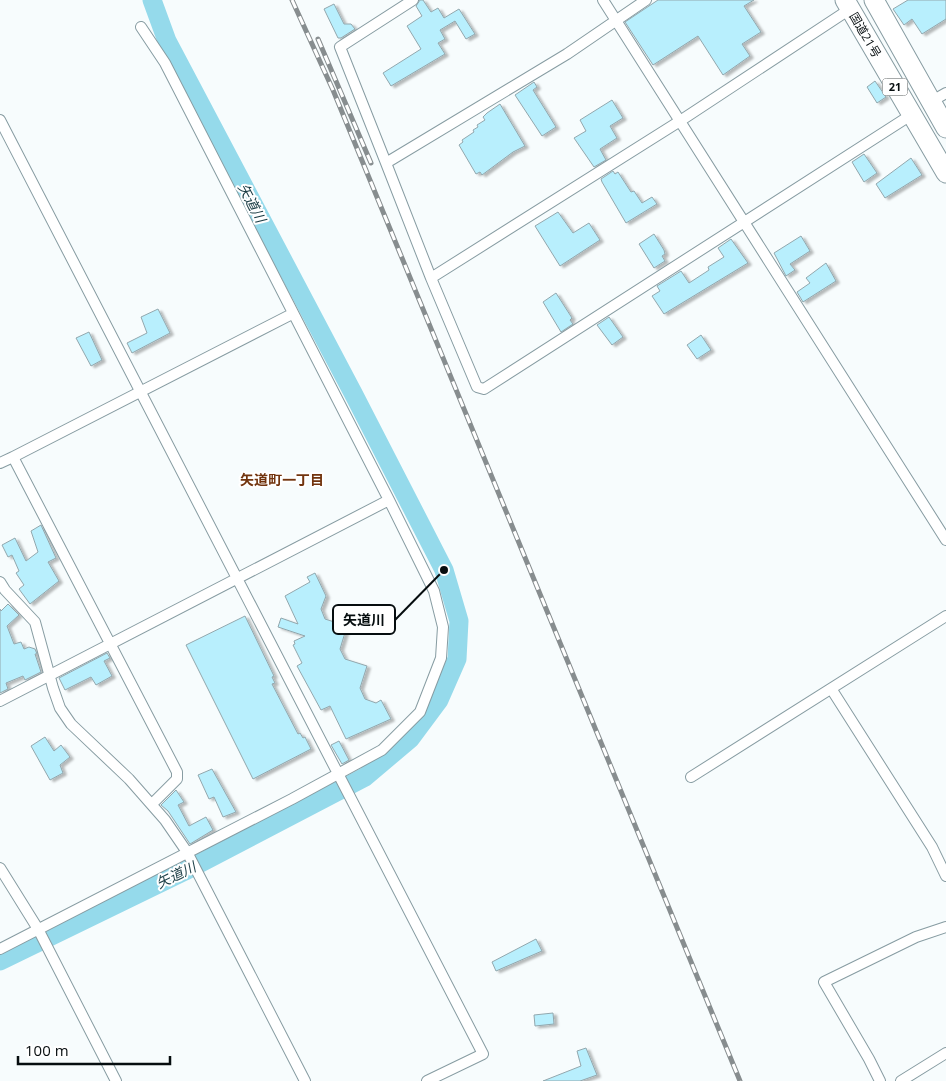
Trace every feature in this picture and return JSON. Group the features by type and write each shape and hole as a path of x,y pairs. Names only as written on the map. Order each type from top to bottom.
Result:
{"highway":[{"name":"国道21号","path":"874,0 939,97 946,128"},
{"name":"国道21号","path":"847,4 946,173"}],"street":[{"path":"413,0 340,47 431,278 477,387 484,389 911,115"},
{"path":"603,0 946,540"},
{"path":"386,163 567,54 646,0"},
{"path":"431,278 680,121 847,4"},
{"path":"0,949 340,776 382,750 420,712 442,658 443,627 434,591 165,63 141,27"},
{"path":"0,120 483,1054 428,1081"},
{"path":"0,463 292,314"},
{"path":"13,456 177,772 177,779 152,804"},
{"path":"0,701 389,500"},
{"path":"2,590 35,622 49,676 60,708 71,724 129,779 152,804 188,854 305,1081"},
{"path":"691,777 832,690 946,616"},
{"path":"832,690 932,847 946,876"},
{"path":"0,868 38,931 116,1081"},
{"path":"880,1081 824,982 916,937 946,927"},
{"path":"901,1081 946,1053"}],"building":[{"path":"420,0 423,0 431,12 438,8 444,18 459,9 475,34 466,39 455,21 440,30 445,39 438,43 445,54 391,86 383,73 421,49 407,26 422,16 416,6"},
{"path":"658,0 754,0 744,6 761,32 742,44 750,56 723,75 698,36 653,65 625,22"},
{"path":"908,0 946,0 946,19 922,34 912,19 904,25 893,9"},
{"path":"334,4 344,24 351,24 355,29 341,38 338,38 324,9"},
{"path":"875,81 886,97 877,103 867,87"},
{"path":"534,82 537,87 533,90 556,127 542,136 515,95"},
{"path":"612,100 623,118 610,126 617,138 600,149 606,160 594,167 574,138 586,131 580,120"},
{"path":"500,104 525,146 513,152 482,175 480,172 476,174 459,145 463,142 462,140 474,132 473,130 478,127 477,125 485,120 483,117 487,113"},
{"path":"864,154 877,173 864,182 852,162"},
{"path":"911,158 922,175 885,198 876,184"},
{"path":"613,171 615,174 618,172 631,192 634,191 642,203 652,197 657,204 626,223 601,179"},
{"path":"558,212 573,233 589,223 600,240 560,266 535,226"},
{"path":"654,234 664,250 665,254 662,256 665,261 654,268 639,244"},
{"path":"801,236 810,251 790,264 795,270 786,276 774,253"},
{"path":"731,239 748,263 664,314 652,296 660,291 657,286 681,271 689,283 709,270 708,267 724,257 718,248"},
{"path":"826,263 836,281 803,302 797,292 810,283 806,278"},
{"path":"556,293 572,318 570,320 573,324 561,332 543,302"},
{"path":"158,309 170,333 132,353 127,343 147,333 141,317"},
{"path":"609,317 623,337 612,345 597,325"},
{"path":"89,332 102,360 91,366 76,338"},
{"path":"701,335 711,350 697,359 687,345"},
{"path":"41,525 56,558 48,562 59,581 30,604 19,589 24,585 16,573 19,571 12,555 8,557 2,545 15,538 26,561 38,552 31,531"},
{"path":"315,573 326,596 321,609 325,619 347,626 340,649 345,659 367,666 360,688 365,699 376,703 381,700 391,719 346,739 330,706 321,710 297,666 302,663 293,645 295,644 294,641 305,636 278,627 281,618 298,624 285,596 310,582 307,577"},
{"path":"8,604 19,615 7,626 14,644 21,642 24,649 29,647 35,649 41,672 25,680 23,676 6,683 8,689 0,693 0,609 1,611"},
{"path":"245,616 274,676 272,677 275,683 272,684 298,734 300,733 303,738 305,737 311,749 253,779 186,645"},
{"path":"107,653 110,658 104,661 112,676 96,685 91,677 65,690 59,678"},
{"path":"45,737 54,751 61,745 70,757 60,765 63,773 50,780 31,746"},
{"path":"339,741 349,760 342,764 331,745"},
{"path":"212,769 236,812 223,817 214,797 209,799 198,775"},
{"path":"176,790 184,802 178,805 189,826 206,817 213,830 190,844 168,811 161,805"},
{"path":"536,939 542,951 496,971 492,962"},
{"path":"553,1013 554,1024 535,1026 534,1015"},
{"path":"586,1048 597,1075 580,1081 543,1081 581,1066 577,1051"}],"waterway":[{"name":"矢道川","path":"0,961 185,871 365,777 410,739 439,700 457,659 459,621 444,570 167,41 152,0"}],"railway":[{"path":"292,0 333,90 740,1081"},
{"path":"318,39 371,163"}],"place":[{"name":"矢道川","path":"444,570"}],"district":[{"name":"矢道町一丁目","path":"282,480"}]}
